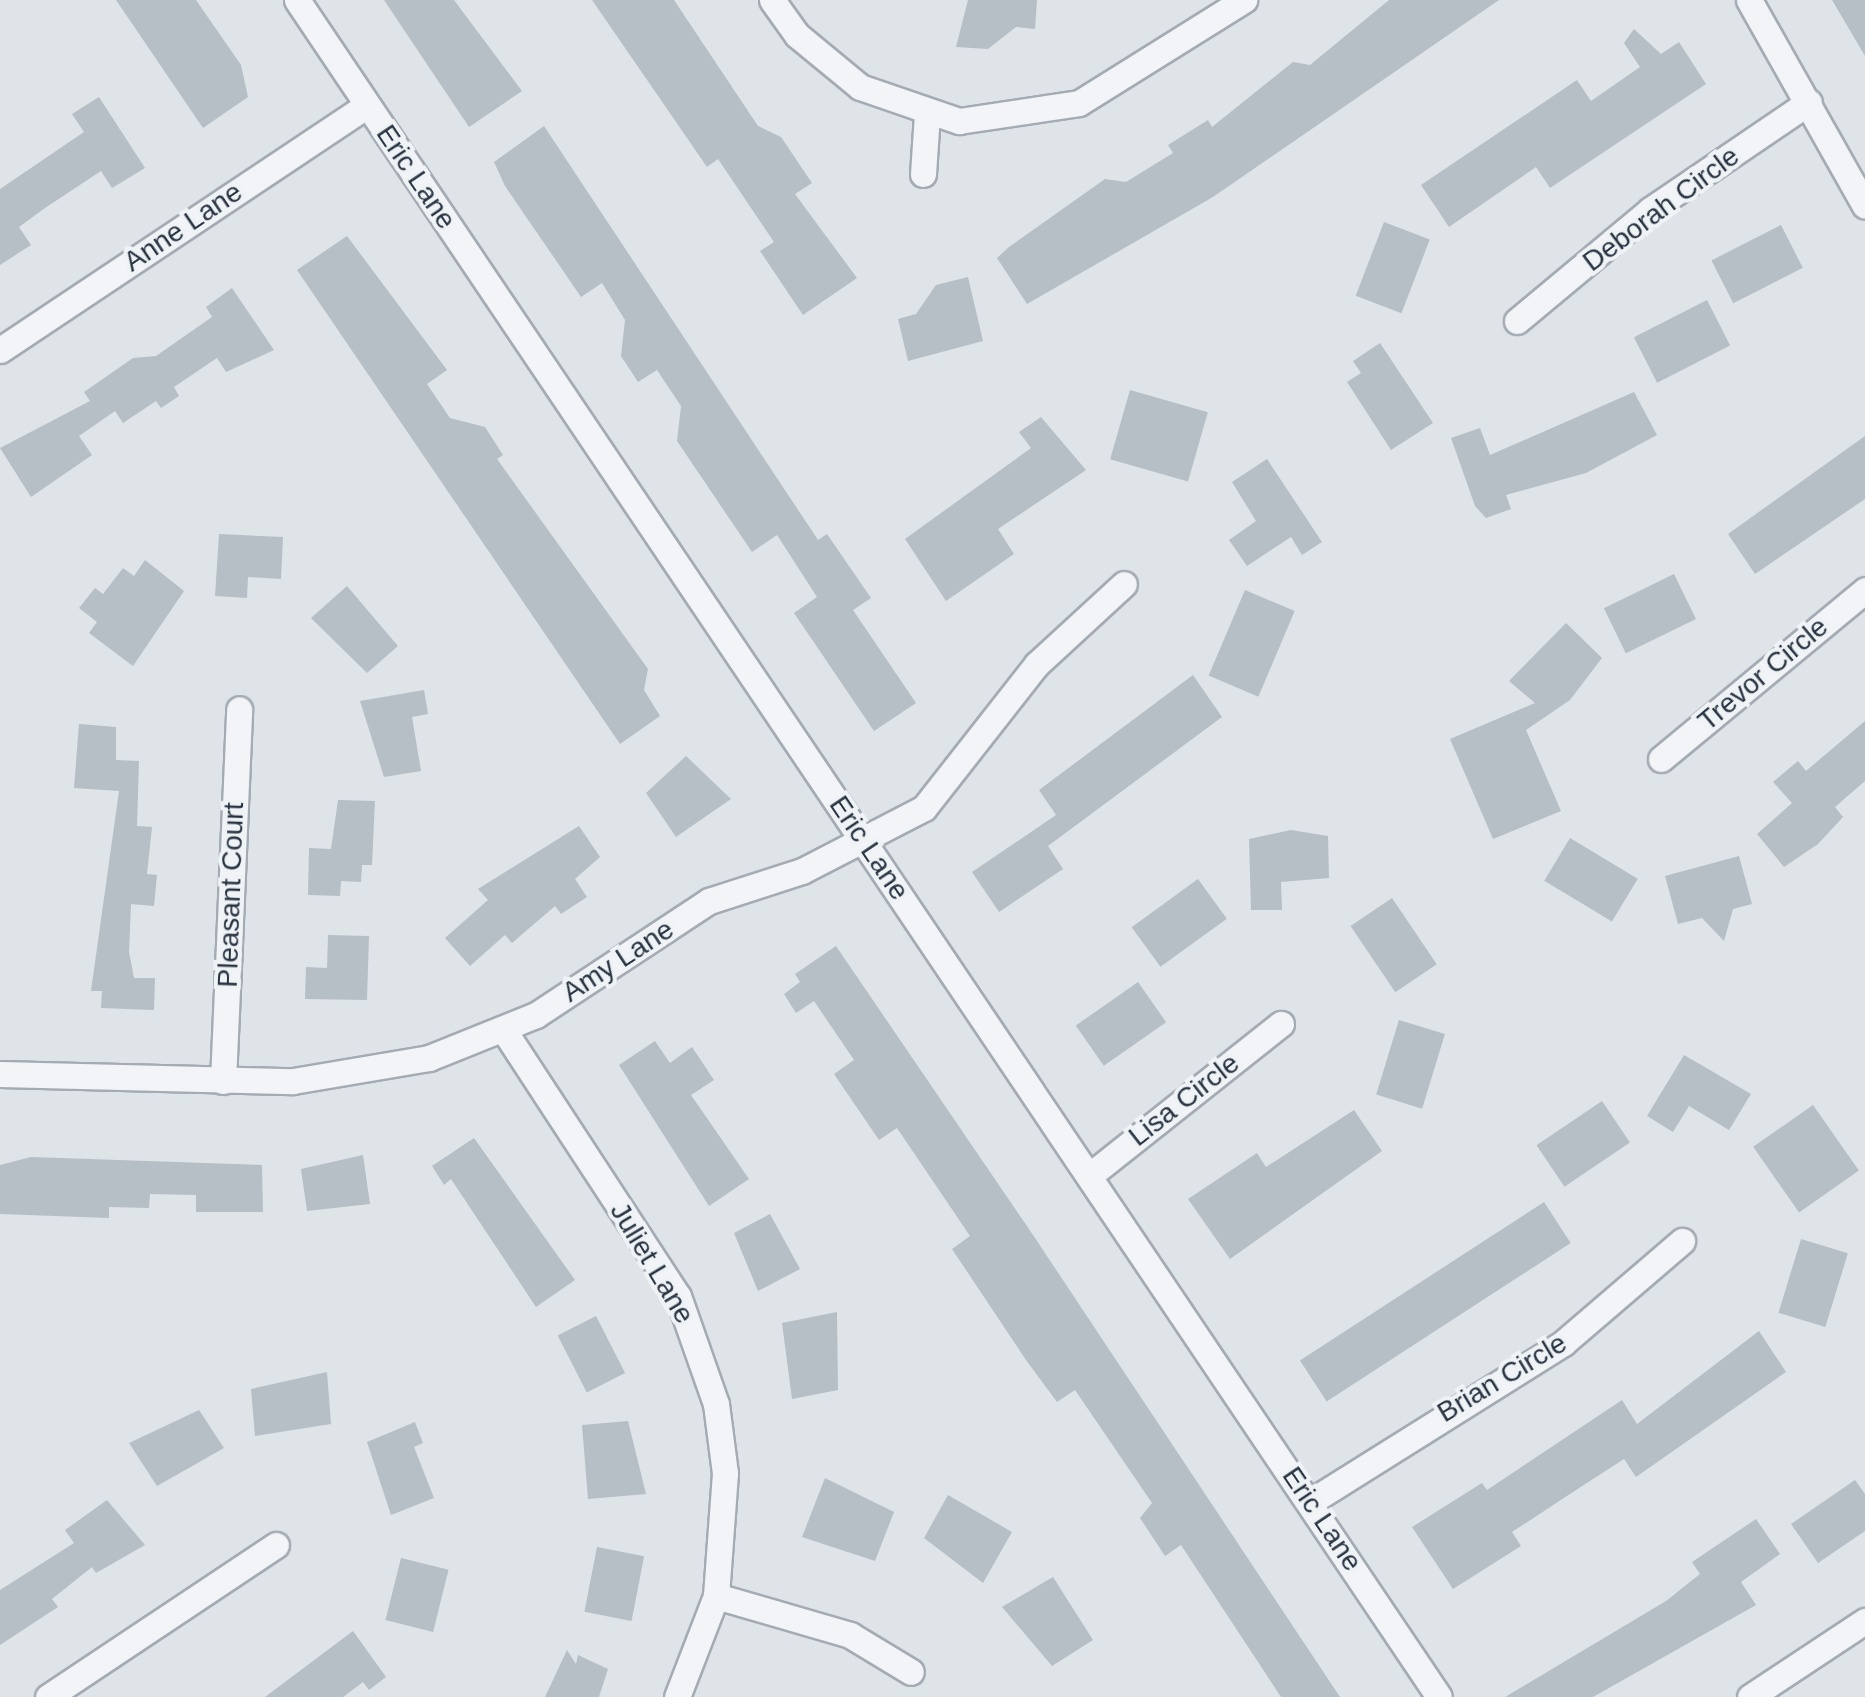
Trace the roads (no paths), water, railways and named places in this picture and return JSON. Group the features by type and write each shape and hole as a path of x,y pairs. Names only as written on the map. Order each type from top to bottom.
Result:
{"street":[{"name":"Eric Lane","path":"297,0 1439,1697"},
{"path":"772,0 797,35 860,87 927,113 975,120 1080,103 1244,0"},
{"path":"1749,0 1865,206"},
{"name":"Deborah Circle","path":"1517,321 1650,210 1809,102"},
{"name":"Anne Lane","path":"0,350 367,105"},
{"path":"923,174 927,113"},
{"name":"Amy Lane","path":"0,1074 223,1081 364,1072 503,1029 709,901 865,844 924,808 1037,664 1124,584"},
{"name":"Trevor Circle","path":"1661,759 1865,590"},
{"name":"Pleasant Court","path":"223,1081 238,709"},
{"name":"Lisa Circle","path":"1089,1176 1280,1024"},
{"name":"Juliet Lane","path":"503,1029 678,1296 698,1344 725,1473 716,1596 678,1697"},
{"name":"Brian Circle","path":"1310,1502 1564,1343 1682,1241"},
{"path":"48,1697 276,1545"},
{"path":"716,1596 850,1635 912,1672"},
{"path":"1750,1697 1865,1621"}]}
